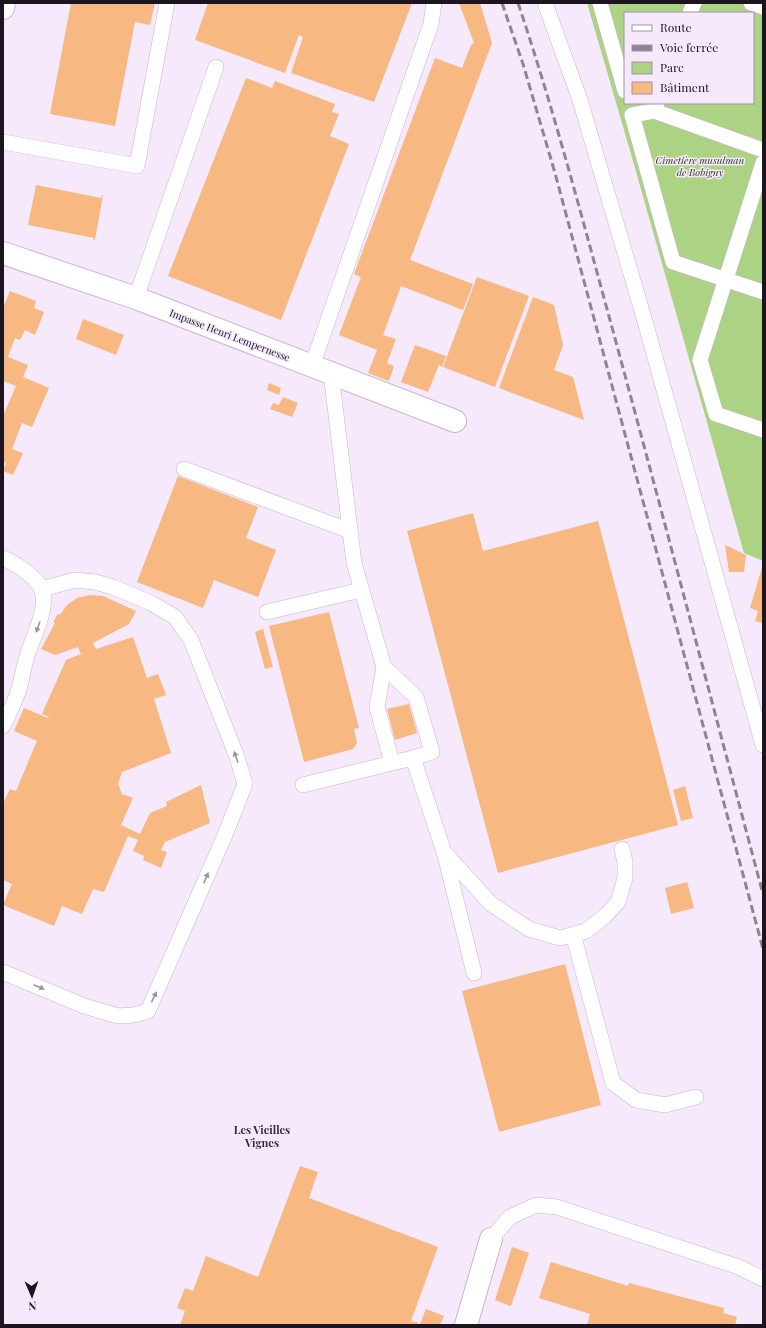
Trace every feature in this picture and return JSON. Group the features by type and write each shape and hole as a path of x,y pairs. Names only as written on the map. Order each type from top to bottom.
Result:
{"street":[{"path":"3,8 4,3"},
{"name":"Impasse Henri Lempernesse","path":"3,253 136,298 455,421"},
{"path":"466,1325 491,1239"}],"lane":[{"path":"3,142 137,166 167,3"},
{"path":"392,763 377,707 384,667 354,563 350,531 322,370 431,24 434,3"},
{"path":"545,3 580,100 644,318 763,745"},
{"path":"600,3 624,87"},
{"path":"751,3 763,7"},
{"path":"136,298 216,67"},
{"path":"763,150 655,107 630,109 673,262 763,292"},
{"path":"763,163 700,360 716,414 763,430"},
{"path":"184,469 350,531"},
{"path":"3,558 19,567 31,577 42,589 44,601 41,616 26,658 18,692 3,726"},
{"path":"3,972 84,1006 118,1016 134,1015 148,1011 222,842 245,784 191,640 175,617 151,604 113,587 95,582 75,580 42,589"},
{"path":"267,612 361,590"},
{"path":"303,785 432,752 416,697 384,667"},
{"path":"413,758 444,852 474,973"},
{"path":"444,852 491,904 529,930 560,938 586,930 605,916 618,902 625,878 625,862 622,849"},
{"path":"573,934 613,1083 636,1100 665,1105 696,1097"},
{"path":"491,1239 510,1217 536,1205 557,1207 740,1266 763,1279"}],"green space":[{"name":"Cimetière musulman de Bobigny","path":"587,3 763,3 763,561 744,553"}],"building":[{"path":"71,3 155,3 150,25 135,22 115,126 50,114"},
{"path":"208,3 412,3 374,102 291,73 303,37 299,35 285,73 195,40"},
{"path":"459,3 480,3 492,43 410,260 473,284 463,310 401,286 383,335 396,339 387,363 394,366 389,381 368,373 377,350 339,335 361,277 354,274 435,58 462,68 471,45 474,43"},
{"path":"246,78 272,88 275,81 335,104 332,112 339,114 330,136 349,144 281,320 168,276"},
{"path":"36,185 101,198 103,195 95,240 93,240 94,238 28,225"},
{"path":"477,277 529,296 495,387 443,367"},
{"path":"10,291 36,301 34,308 44,312 35,335 25,330 20,340 15,338 8,357 28,365 23,377 49,388 32,427 22,423 12,449 23,453 13,475 3,471 6,463 3,462 3,416 16,386 3,381 3,308"},
{"path":"533,297 554,305 563,345 554,370 573,377 584,420 499,388"},
{"path":"83,319 124,335 116,355 76,339"},
{"path":"415,345 446,356 442,367 439,365 428,392 401,382"},
{"path":"269,383 281,388 279,395 267,390"},
{"path":"283,397 298,403 292,417 270,409 273,403 279,405"},
{"path":"178,476 258,507 246,538 276,550 258,597 214,580 203,608 137,582"},
{"path":"473,513 483,551 598,521 678,825 498,873 407,531"},
{"path":"725,545 746,555 744,572 729,572"},
{"path":"763,564 763,623 755,621 758,611 750,608"},
{"path":"90,595 103,596 136,611 129,624 93,643 96,649 133,637 147,678 158,674 166,695 154,699 171,753 122,772 118,784 122,794 133,798 121,825 140,834 150,813 167,806 166,802 201,785 210,823 165,842 161,850 167,852 161,868 143,860 144,856 133,851 138,840 128,836 104,892 93,889 82,914 62,906 54,926 3,905 12,884 3,880 3,804 10,789 16,791 37,741 14,731 24,708 48,718 49,717 42,714 66,660 81,654 78,647 55,655 41,649 55,623 53,622 58,614 60,615 67,605 77,598"},
{"path":"329,612 359,728 354,729 357,743 353,749 304,762 269,626"},
{"path":"263,629 273,667 265,669 255,632"},
{"path":"409,704 417,733 395,740 387,709"},
{"path":"685,786 693,818 681,821 673,790"},
{"path":"687,882 694,908 671,914 665,888"},
{"path":"565,964 601,1105 499,1132 462,991"},
{"path":"300,1166 318,1172 309,1198 438,1247 411,1321 418,1323 418,1325 180,1325 185,1311 177,1308 185,1288 193,1291 206,1256 258,1277"},
{"path":"512,1247 529,1253 511,1306 495,1300"},
{"path":"551,1262 628,1286 629,1283 724,1308 723,1313 737,1317 735,1325 587,1325 590,1314 539,1298"},
{"path":"426,1309 444,1316 440,1325 420,1324"}],"railway":[{"path":"502,3 523,64 555,173 763,949"},
{"path":"518,3 555,121 577,201 649,463 763,894"}],"district":[{"name":"Les Vieilles Vignes","path":"262,1135"}]}
